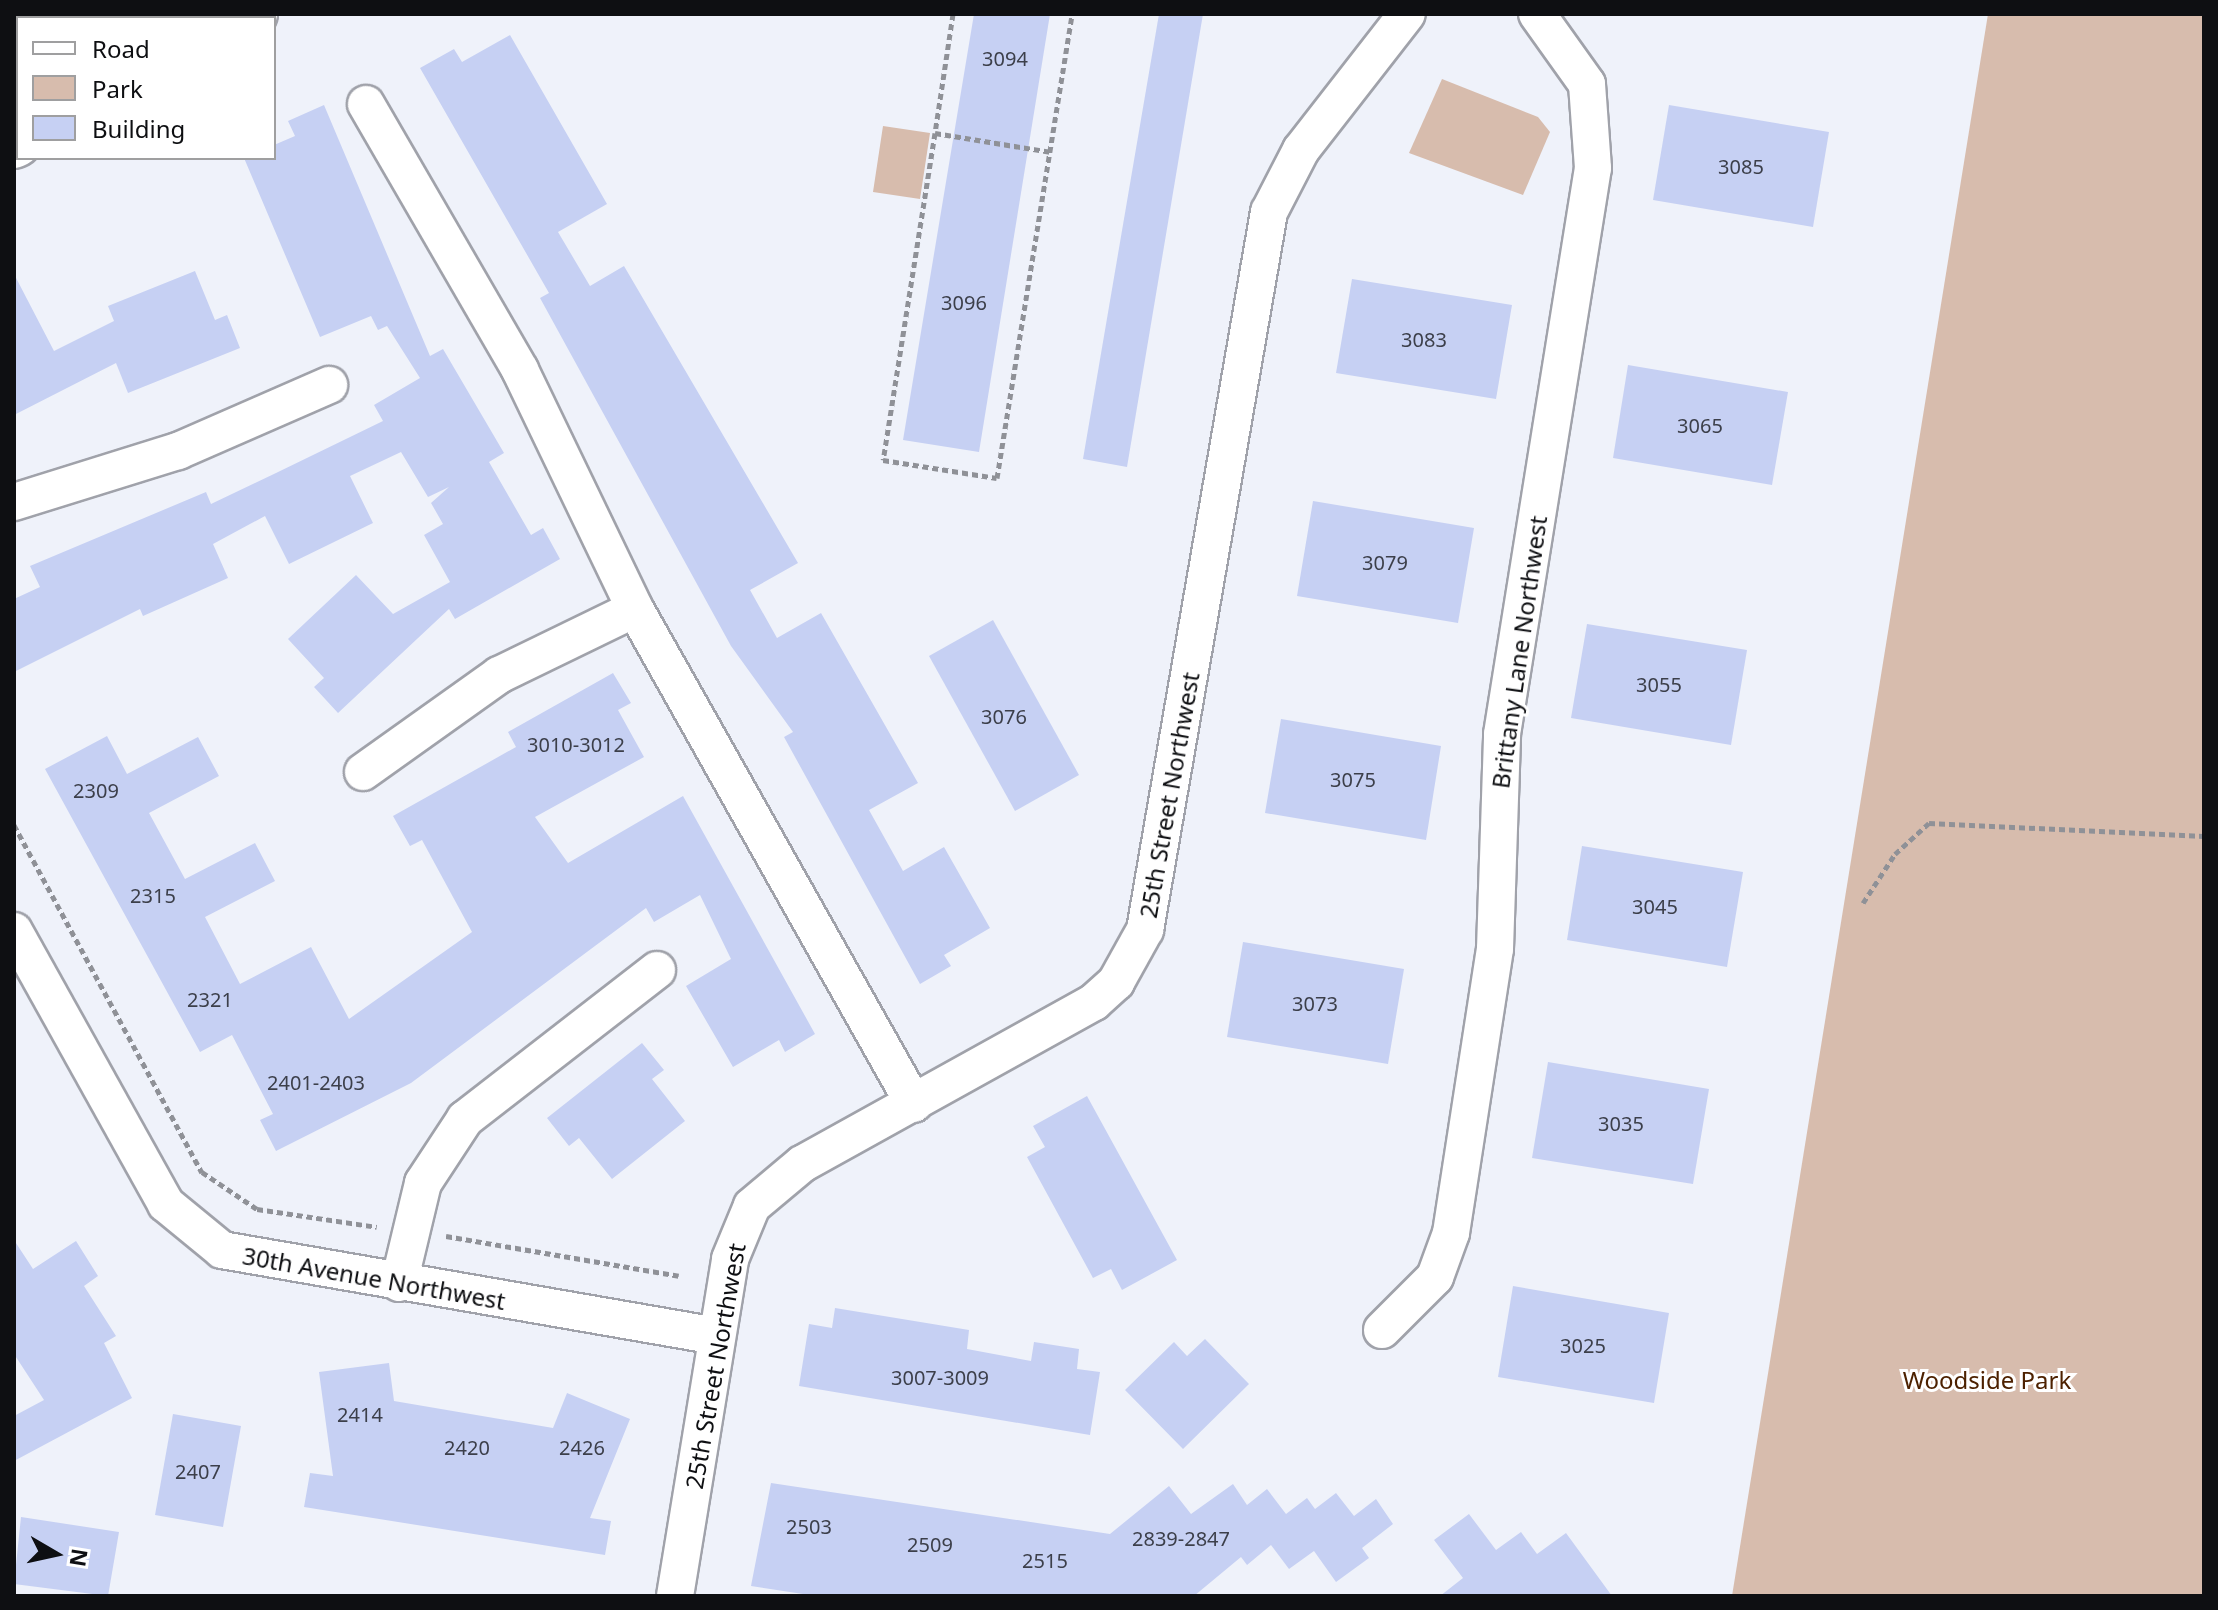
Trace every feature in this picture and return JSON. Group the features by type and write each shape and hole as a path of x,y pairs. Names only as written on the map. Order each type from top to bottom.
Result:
{"street":[{"name":"25th Street Northwest","path":"675,1596 730,1259 752,1206 802,1164 1094,1002 1116,982 1145,930 1269,212 1301,150 1407,14"},
{"name":"Brittany Lane Northwest","path":"1382,1330 1435,1277 1451,1233 1495,949 1502,734 1593,168 1587,84 1537,14"},
{"path":"366,104 520,370 635,609 914,1104"},
{"path":"14,502 178,451 329,385"},
{"path":"363,772 499,675 635,609"},
{"name":"30th Avenue Northwest","path":"14,931 147,1176 187,1227 237,1255 717,1336"},
{"path":"399,1283 409,1230 437,1156 465,1119 657,970"}],"path":[{"path":"953,14 883,460 997,478 1072,14"},
{"path":"935,133 1051,152"},
{"path":"1863,903 1895,854 1929,823 2204,836"},
{"path":"14,825 202,1172 257,1209 409,1230 679,1276"}],"green space":[{"name":"Woodside Park","path":"1988,14 2204,14 2204,1596 1732,1596"},
{"path":"1442,79 1538,117 1550,132 1523,195 1409,153"},
{"path":"883,126 930,133 920,199 873,192"}],"building":[{"path":"974,14 1050,14 979,452 903,440"},
{"path":"1159,14 1203,14 1127,467 1083,459"},
{"path":"510,35 607,204 558,232 590,286 624,266 798,563 750,590 777,638 821,613 918,783 869,810 903,871 944,847 990,928 944,955 951,966 920,984 784,737 793,732 731,646 540,298 549,293 420,68 454,49 462,62"},
{"path":"324,105 430,356 443,349 504,453 489,462 531,535 543,528 560,559 455,619 449,609 338,713 314,687 324,678 288,639 356,575 393,614 450,582 424,535 443,524 431,503 449,487 428,497 401,452 350,476 373,523 289,564 265,516 213,544 228,578 143,616 140,609 14,672 14,599 40,587 30,566 206,492 211,504 276,473 383,421 374,405 420,378 387,326 378,330 371,316 320,337 245,160 276,160 276,144 295,136 288,121"},
{"path":"1669,105 1829,132 1813,227 1653,200"},
{"path":"195,271 215,320 227,315 240,348 128,393 116,363 14,415 14,274 54,351 114,321 108,306"},
{"path":"1352,279 1512,305 1496,399 1336,373"},
{"path":"1628,365 1788,392 1772,485 1613,458"},
{"path":"1313,501 1474,528 1458,623 1297,596"},
{"path":"993,620 1079,775 1015,811 929,656"},
{"path":"1587,624 1747,650 1731,745 1571,718"},
{"path":"613,673 631,703 618,710 644,757 535,817 568,863 683,796 815,1034 785,1052 779,1040 733,1067 686,986 731,959 700,895 654,922 646,908 411,1083 276,1151 260,1120 273,1114 232,1035 200,1052 45,769 107,736 127,774 198,737 219,776 149,813 185,879 255,843 275,881 205,917 240,984 311,947 349,1019 472,932 422,840 410,846 393,816 516,747 508,732"},
{"path":"1281,719 1441,746 1426,840 1265,813"},
{"path":"1582,846 1743,872 1727,967 1567,940"},
{"path":"1243,942 1404,969 1388,1064 1227,1037"},
{"path":"642,1043 664,1070 652,1079 685,1121 612,1179 579,1138 569,1146 547,1118"},
{"path":"1548,1062 1709,1089 1693,1184 1532,1158"},
{"path":"1087,1096 1177,1260 1122,1290 1111,1269 1093,1278 1027,1157 1045,1147 1033,1126"},
{"path":"14,1240 33,1269 76,1241 98,1276 84,1286 116,1336 104,1343 132,1398 14,1461 14,1416 44,1400 14,1354"},
{"path":"1513,1286 1669,1313 1654,1403 1498,1377"},
{"path":"835,1308 969,1330 967,1349 1031,1361 1034,1342 1079,1349 1077,1369 1100,1372 1090,1435 799,1386 809,1324 832,1328"},
{"path":"1205,1339 1249,1384 1183,1449 1125,1390 1174,1342 1187,1356"},
{"path":"389,1363 394,1401 553,1428 567,1393 630,1419 590,1518 611,1521 605,1555 304,1507 310,1473 333,1476 319,1372"},
{"path":"173,1414 241,1426 223,1527 155,1515"},
{"path":"771,1483 1110,1534 1169,1486 1191,1514 1233,1484 1247,1505 1267,1489 1286,1514 1307,1498 1315,1509 1336,1493 1354,1516 1376,1499 1393,1524 1362,1548 1369,1558 1336,1582 1314,1551 1289,1569 1271,1545 1247,1565 1241,1557 1194,1596 816,1596 751,1586"},
{"path":"1469,1514 1496,1550 1521,1532 1537,1554 1566,1533 1612,1596 1440,1596 1463,1578 1434,1540"},
{"path":"21,1517 119,1532 108,1596 14,1584"}]}
